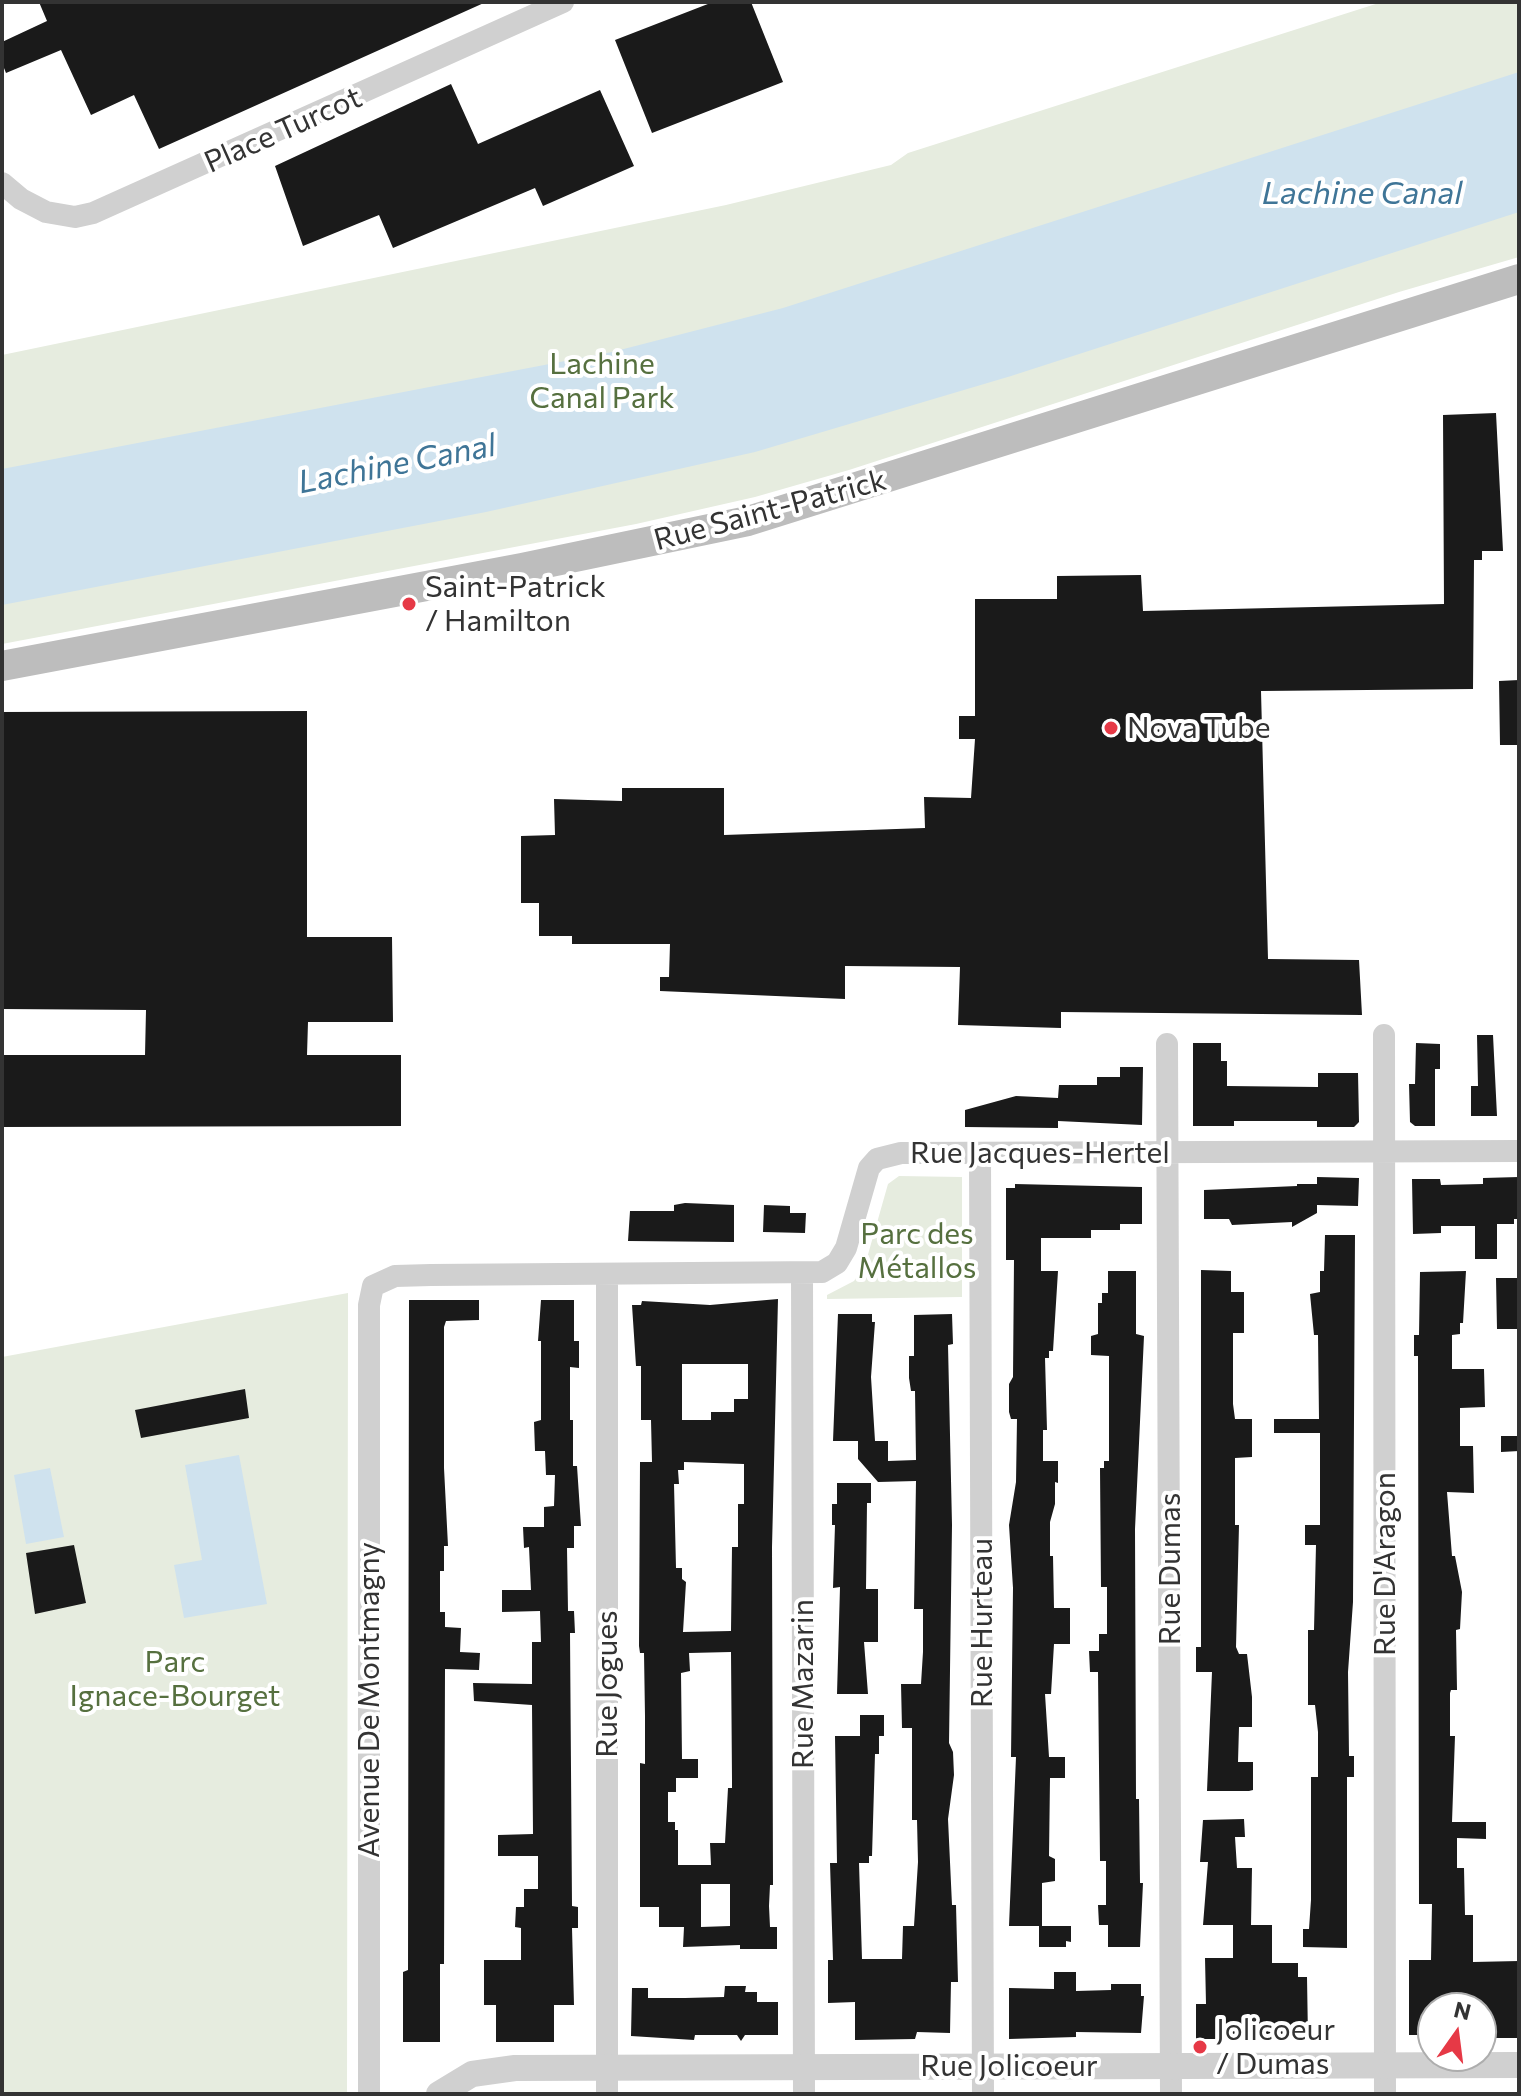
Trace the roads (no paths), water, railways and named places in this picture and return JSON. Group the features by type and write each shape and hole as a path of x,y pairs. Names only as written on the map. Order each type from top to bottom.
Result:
{"main road":[{"name":"Rue Saint-Patrick","path":"2,666 522,568 748,521 1519,279"}],"street":[{"name":"Place Turcot","path":"2,183 21,199 46,212 75,217 93,213 563,2"},
{"name":"Rue D'Aragon","path":"1384,1035 1385,2094"},
{"name":"Rue Dumas","path":"1167,1044 1171,2094"},
{"name":"Rue Jacques-Hertel","path":"369,1305 373,1286 395,1276 822,1272 837,1263 846,1248 864,1179 877,1159 901,1153 1519,1151"},
{"name":"Rue Hurteau","path":"980,1153 983,2094"},
{"name":"Rue Mazarin","path":"802,1273 804,2094"},
{"name":"Rue Jogues","path":"607,1274 607,2094"},
{"name":"Avenue De Montmagny","path":"369,1305 369,2094"},
{"name":"Rue Jolicoeur","path":"439,2094 466,2077 499,2069 1519,2065"}],"water":[{"name":"Lachine Canal","path":"1519,72 1519,212 1011,376 755,452 486,512 2,605 2,469 612,352 783,308"},
{"path":"239,1455 267,1604 184,1618 174,1565 202,1560 185,1465"},
{"path":"50,1468 64,1537 26,1544 14,1475"}],"place":[{"name":"Saint-Patrick / Hamilton","path":"409,604"},
{"name":"Nova Tube","path":"1111,728"},
{"name":"Jolicoeur / Dumas","path":"1200,2047"}],"park label":[{"name":"Lachine Canal Park","path":"602,381"},
{"name":"Parc des Métallos","path":"917,1251"},
{"name":"Parc Ignace-Bourget","path":"175,1679"}]}
